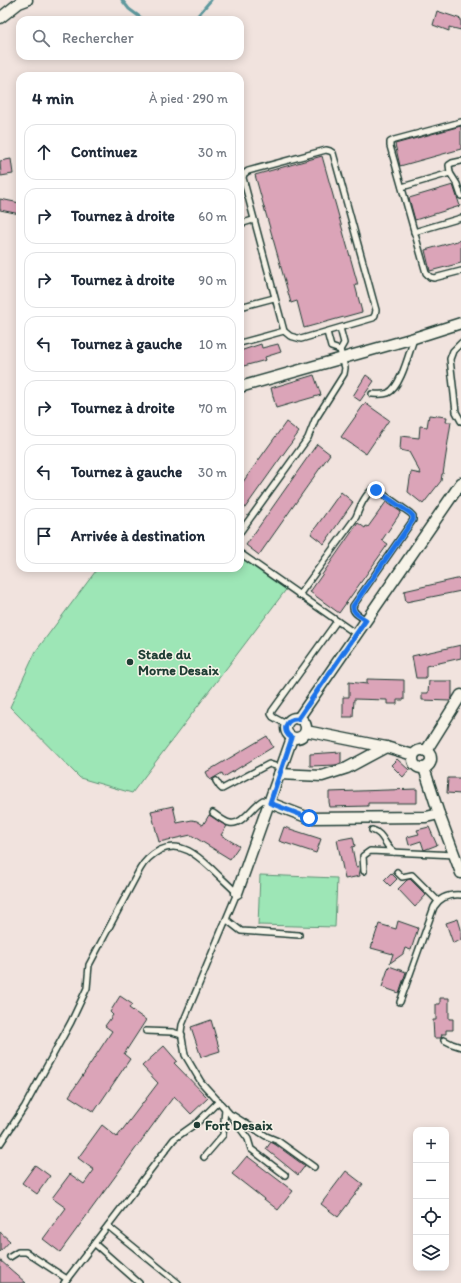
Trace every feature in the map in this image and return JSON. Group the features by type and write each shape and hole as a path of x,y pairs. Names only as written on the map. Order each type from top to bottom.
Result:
{"street":[{"path":"0,18 19,3 27,0"},
{"path":"244,386 341,354 414,338 459,325"},
{"path":"298,719 461,483"},
{"path":"426,751 461,695"},
{"path":"291,719 298,719 303,722 306,731 299,738 292,738 286,731 286,724 291,719"},
{"path":"306,731 386,747 413,755"},
{"path":"237,893 292,738"},
{"path":"280,771 322,776 344,770 386,747"},
{"path":"420,750 426,751 430,755 431,762 427,767 418,768 413,764 413,755 420,750"},
{"path":"424,768 461,873"},
{"path":"270,803 309,818 426,817 439,814"}],"lane":[{"path":"461,122 390,142 426,273 430,277 434,278 461,271"},
{"path":"244,174 248,171 326,150 333,153 376,310 373,318 301,339 290,336 284,331 244,182"},
{"path":"461,161 449,165 450,173 457,184 461,196"},
{"path":"402,187 450,173"},
{"path":"414,232 461,218"},
{"path":"244,223 254,220"},
{"path":"244,306 274,298"},
{"path":"244,527 308,438 315,420 344,374 345,368 341,354 344,343 340,328"},
{"path":"244,342 284,331"},
{"path":"327,332 331,348 341,354"},
{"path":"372,394 389,392 396,386 414,338"},
{"path":"461,343 453,350 450,359 456,412 461,421"},
{"path":"299,595 356,517 360,506 371,491 373,489 376,490 410,513 413,516 413,520 353,606 354,612 366,620"},
{"path":"244,556 356,634"},
{"path":"286,724 273,717 271,714 272,711 337,621"},
{"path":"216,781 222,789 269,764 280,771"},
{"path":"213,813 230,823 235,823 242,820 258,803 263,800 270,803"},
{"path":"372,830 380,834 389,849 394,852"},
{"path":"0,1144 25,1106 71,1022 87,988 87,971 90,960 146,859 169,847 182,848 197,856 237,893 182,1025 183,1049 187,1060 201,1082 230,1113 248,1139 251,1149 285,1175"},
{"path":"364,871 363,856 365,853 370,851 455,856"},
{"path":"397,872 402,877 412,875 438,901"},
{"path":"400,1002 434,907 438,901 447,896 461,895"},
{"path":"227,920 241,931 299,935"},
{"path":"146,1031 172,1032 182,1035"},
{"path":"444,1040 461,1046"},
{"path":"10,1257 18,1252 26,1252 66,1281 174,1139 198,1122 219,1101"},
{"path":"204,1157 223,1135 225,1108"},
{"path":"230,1113 266,1136 278,1141 314,1167"},
{"path":"108,1226 178,1283"},
{"path":"95,1244 139,1283"}],"green space":[{"name":"Stade du Morne Desaix","path":"244,556 288,587 132,793 80,778 10,707 36,651 95,572 244,572"},
{"path":"260,875 337,878 335,927 258,925"}],"building":[{"path":"437,11 461,19 461,30 449,27 449,31 433,25"},
{"path":"461,126 461,149 400,166 395,144"},
{"path":"322,156 358,285 355,285 362,312 304,328 297,301 291,303 255,175"},
{"path":"11,159 13,174 1,176 0,161"},
{"path":"453,185 460,206 415,220 409,198"},
{"path":"0,199 16,202 16,213 0,210"},
{"path":"461,240 461,263 430,271 425,250"},
{"path":"261,344 262,348 278,344 281,352 265,357 266,360 244,366 244,350"},
{"path":"314,375 321,395 276,408 271,388"},
{"path":"366,375 374,381 360,401 353,396"},
{"path":"365,403 389,420 366,454 341,437"},
{"path":"429,415 447,417 446,422 451,422 441,481 423,504 408,492 411,472 421,474 409,452 400,450 401,436 419,438 420,426 427,427"},
{"path":"286,422 299,432 244,509 244,480"},
{"path":"317,444 330,454 259,555 246,545"},
{"path":"341,492 353,502 324,544 311,534"},
{"path":"386,502 401,512 382,540 388,544 339,613 310,592 358,523 365,528 366,526 368,527"},
{"path":"461,578 461,591 406,602 404,591"},
{"path":"461,645 461,658 426,666 426,678 416,678 412,656"},
{"path":"367,679 404,680 404,700 397,700 397,704 387,704 387,700 354,699 353,717 343,717 343,697 349,697 349,682 367,684"},
{"path":"429,681 452,681 452,698 450,701 422,700 422,693 428,693"},
{"path":"267,736 273,747 224,777 222,773 210,780 206,772"},
{"path":"341,752 341,763 336,765 310,766 310,754"},
{"path":"397,759 409,770 403,777 391,765"},
{"path":"448,778 461,778 461,794 447,793"},
{"path":"417,789 417,803 368,803 368,806 330,807 329,802 329,792"},
{"path":"173,806 177,823 192,820 203,825 209,815 227,826 221,835 239,846 230,859 191,835 159,842 151,811"},
{"path":"284,827 321,839 316,853 279,841"},
{"path":"429,827 437,845 424,850 421,841 409,845 407,837 419,834 417,830"},
{"path":"353,837 355,846 352,847 356,867 358,866 360,876 345,879 337,840"},
{"path":"391,873 397,879 390,886 384,880"},
{"path":"410,879 426,895 415,907 398,889"},
{"path":"458,919 461,929 461,940 453,943 446,923"},
{"path":"398,921 418,928 411,950 405,948 403,954 390,963 393,954 371,948 379,924 396,929"},
{"path":"389,966 406,972 399,993 382,987"},
{"path":"120,996 132,1004 129,1008 146,1020 124,1054 130,1059 94,1112 69,1096 112,1031 105,1026 113,1015 110,1012"},
{"path":"440,998 449,998 449,1019 453,1019 453,1030 446,1030 446,1034 442,1034 441,1038 434,1038 433,1020 436,1020 436,1004 440,1004"},
{"path":"211,1020 220,1051 201,1057 191,1027"},
{"path":"164,1046 177,1061 174,1063 208,1098 191,1114 174,1096 60,1252 43,1239 66,1208 52,1198 70,1174 84,1184 94,1170 78,1158 102,1125 117,1137 158,1083 142,1066"},
{"path":"271,1142 305,1166 298,1175 266,1149"},
{"path":"247,1156 293,1191 278,1210 232,1174"},
{"path":"35,1165 50,1176 37,1194 22,1183"},
{"path":"346,1171 363,1184 338,1217 321,1204"},
{"path":"0,1232 10,1241 0,1252"},
{"path":"0,1260 26,1283 0,1283"}],"waterway":[{"path":"122,0 129,9 139,16"},
{"path":"197,16 211,0"}],"place":[{"name":"Stade du Morne Desaix","path":"130,662"},
{"name":"Fort Desaix","path":"197,1125"}],"route":[{"path":"309,818 270,803 292,738 287,734 286,724 291,719 298,719 366,620 354,612 353,606 413,520 413,516 410,513 376,490"}]}
